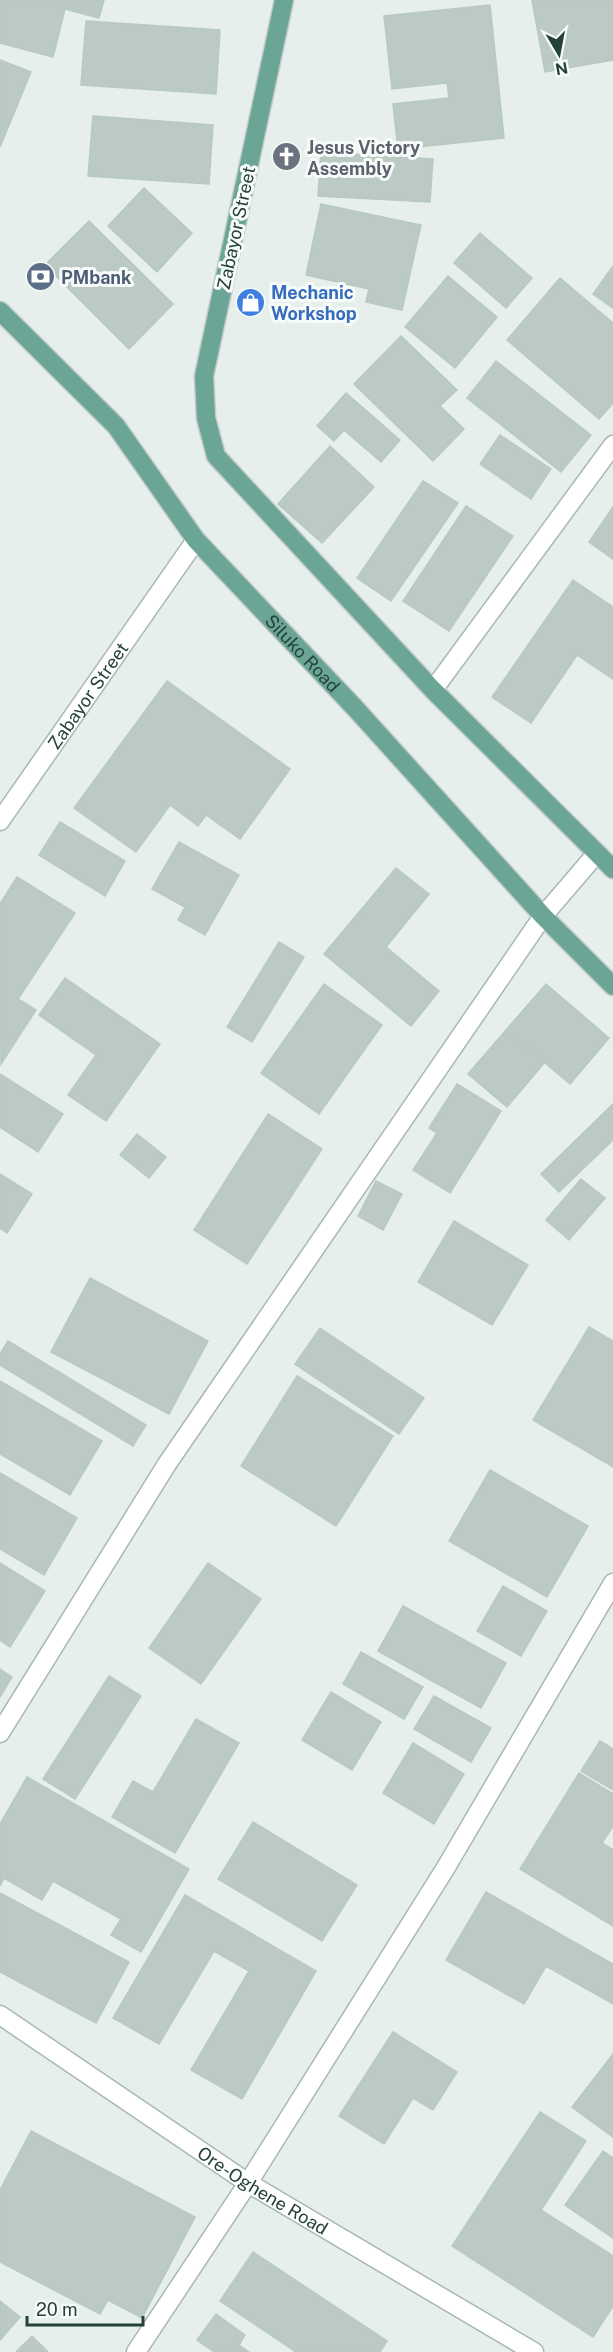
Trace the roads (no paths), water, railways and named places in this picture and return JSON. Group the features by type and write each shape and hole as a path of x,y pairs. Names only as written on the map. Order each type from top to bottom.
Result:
{"main road":[{"name":"Zabayor Street","path":"284,0 204,376 206,418 216,456 433,690"},
{"name":"Siluko Road","path":"0,311 116,426 196,540 363,716 543,916 613,986"},
{"path":"433,690 613,869"}],"street":[{"path":"433,690 613,445"},
{"name":"Zabayor Street","path":"0,822 196,540"},
{"path":"0,1733 167,1464 543,916 597,853"},
{"path":"136,2352 248,2182 445,1869 613,1583"},
{"name":"Ore-Oghene Road","path":"0,2015 248,2182 534,2352"}],"place":[{"name":"Jesus Victory Assembly","path":"286,157"},
{"name":"PMbank","path":"40,277"},
{"name":"Mechanic Workshop","path":"250,302"}]}
